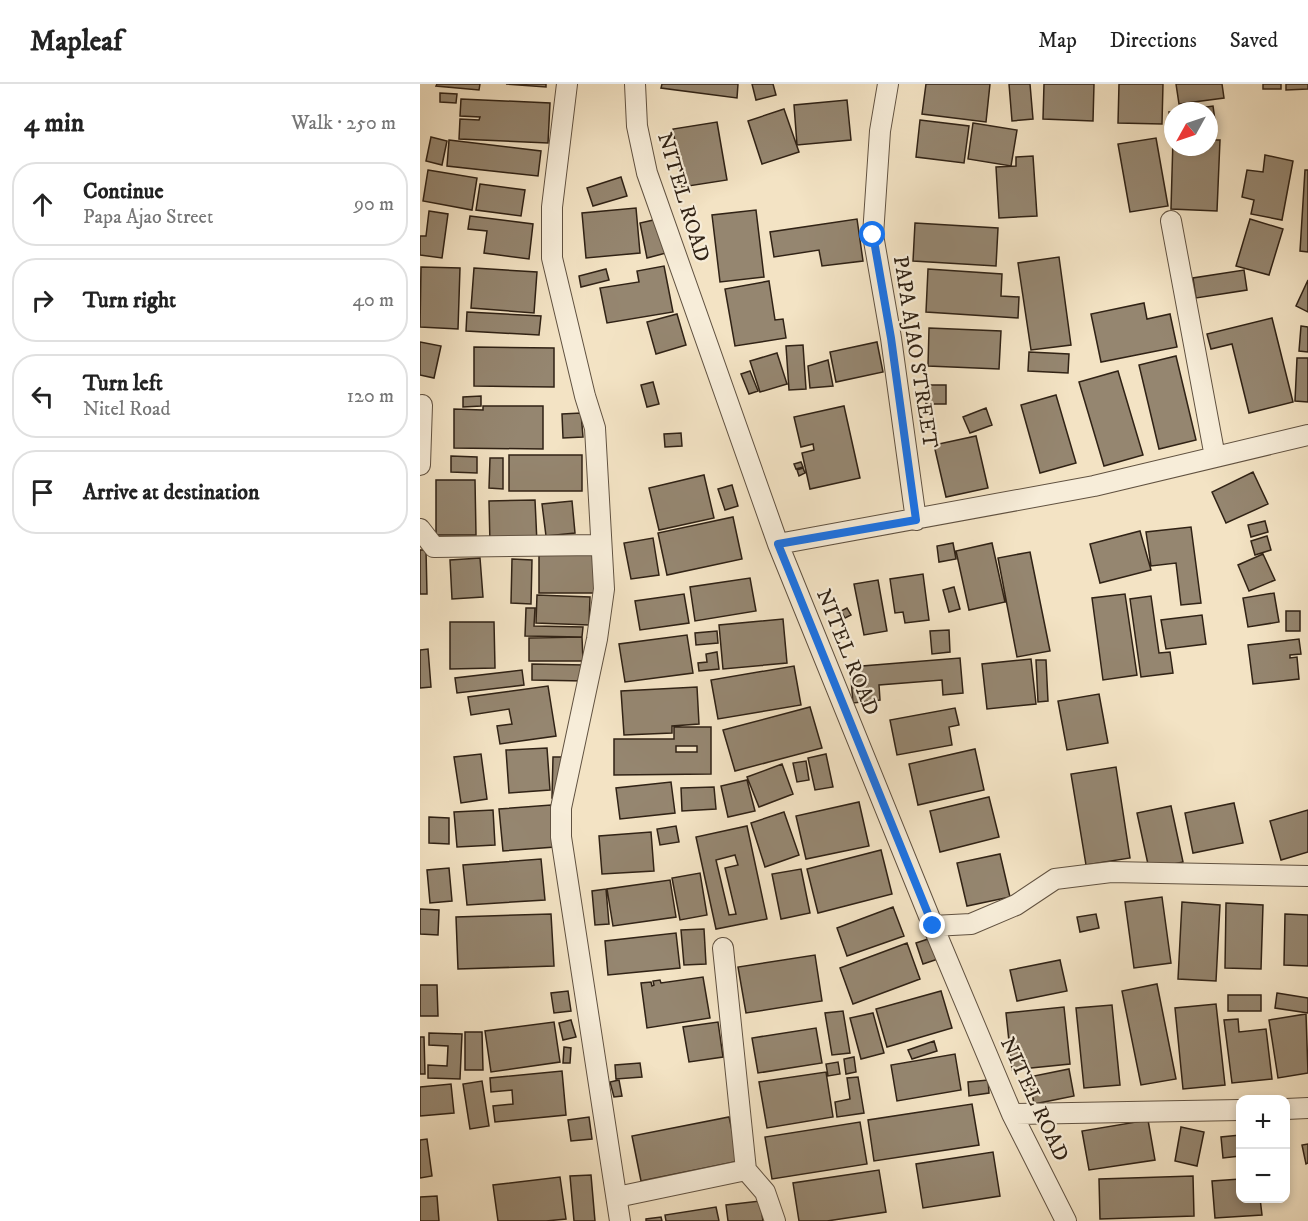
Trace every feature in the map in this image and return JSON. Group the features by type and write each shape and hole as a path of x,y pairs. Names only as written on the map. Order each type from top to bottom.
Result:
{"street":[{"path":"567,84 552,207 552,258 585,396 595,428 604,589 595,650 561,808 561,837 620,1221"},
{"name":"NITEL ROAD","path":"635,84 637,126 647,173 778,544 1012,1114 1066,1221"},
{"name":"PAPA AJAO STREET","path":"888,84 880,131 873,235 891,338 916,520"},
{"path":"1170,221 1215,457"},
{"path":"420,465 422,405"},
{"path":"778,544 1094,486 1308,435"},
{"path":"420,529 434,547 600,545"},
{"path":"933,926 971,924 1016,905 1055,879 1111,872 1308,876"},
{"path":"723,948 746,1170 765,1192 775,1221"},
{"path":"1290,1109 1308,1108"},
{"path":"1012,1114 1236,1110"},
{"path":"616,1197 746,1170"}],"building":[{"path":"437,84 480,84 479,90 436,86"},
{"path":"506,84 546,84 546,87"},
{"path":"662,84 738,84 737,98 661,88"},
{"path":"752,84 773,84 776,95 756,100"},
{"path":"926,84 990,84 986,122 922,114"},
{"path":"1009,84 1030,84 1033,119 1012,121"},
{"path":"1044,84 1094,84 1093,121 1043,119"},
{"path":"1119,84 1163,84 1162,124 1118,123"},
{"path":"1176,84 1222,84 1224,98 1179,102"},
{"path":"1263,84 1281,84 1281,89 1263,89"},
{"path":"1286,84 1308,84 1308,89 1286,90"},
{"path":"440,93 457,94 456,103 440,102"},
{"path":"461,99 550,103 548,143 459,139 460,119 479,120 480,117 460,116"},
{"path":"847,100 851,140 797,145 794,105"},
{"path":"784,109 799,152 762,164 748,121"},
{"path":"920,120 969,126 964,163 916,157"},
{"path":"717,122 727,180 682,187 673,129"},
{"path":"973,123 1017,130 1011,166 968,159"},
{"path":"431,137 447,141 442,165 426,161"},
{"path":"1156,138 1168,206 1130,212 1118,144"},
{"path":"449,140 541,151 538,176 447,166"},
{"path":"1218,140 1220,140 1217,211 1171,209 1172,156 1218,156"},
{"path":"1265,155 1293,161 1282,220 1251,214 1254,200 1242,197 1247,170 1263,172"},
{"path":"1033,156 1037,216 999,218 996,167 1016,166 1016,157"},
{"path":"428,170 477,178 472,210 423,201"},
{"path":"1305,170 1308,170 1308,252 1300,251"},
{"path":"621,177 627,196 593,206 587,188"},
{"path":"480,184 525,190 521,216 476,210"},
{"path":"636,208 640,253 586,258 582,213"},
{"path":"756,210 764,277 720,282 712,215"},
{"path":"429,211 448,214 442,258 420,255 420,236 426,236"},
{"path":"470,216 533,224 529,259 484,253 487,231 468,229"},
{"path":"658,219 666,253 647,258 640,223"},
{"path":"857,219 863,261 822,266 819,250 774,257 770,232"},
{"path":"1250,219 1283,229 1269,275 1236,266"},
{"path":"915,223 998,228 996,266 913,261"},
{"path":"1059,257 1071,345 1031,350 1018,263"},
{"path":"664,266 673,312 607,323 600,288 639,282 637,271"},
{"path":"421,267 460,268 458,329 420,327"},
{"path":"474,268 537,272 534,313 471,308"},
{"path":"606,269 609,280 581,287 579,276"},
{"path":"928,269 1002,274 1001,296 1019,297 1018,318 926,312"},
{"path":"1244,270 1247,290 1196,298 1193,278"},
{"path":"1308,280 1308,312 1296,306"},
{"path":"769,281 775,320 783,319 786,338 735,346 725,289"},
{"path":"1144,303 1147,319 1170,314 1177,347 1101,362 1091,314"},
{"path":"467,312 541,316 539,335 466,331"},
{"path":"677,314 686,345 656,354 647,322"},
{"path":"1272,318 1293,402 1249,413 1232,344 1211,349 1207,334"},
{"path":"1301,326 1308,327 1308,352 1299,351"},
{"path":"929,328 1001,331 999,369 928,366"},
{"path":"420,342 441,346 434,378 420,375"},
{"path":"877,342 883,372 836,382 830,352"},
{"path":"803,345 806,389 789,390 786,346"},
{"path":"474,347 554,348 554,387 474,386"},
{"path":"1029,352 1069,354 1068,373 1028,371"},
{"path":"777,353 787,384 760,392 750,361"},
{"path":"1176,356 1196,440 1159,449 1139,365"},
{"path":"1297,358 1308,358 1308,402 1295,401"},
{"path":"828,360 833,386 810,388 808,366"},
{"path":"750,371 758,391 749,394 741,374"},
{"path":"1118,371 1143,455 1104,466 1079,382"},
{"path":"653,382 659,404 647,407 641,385"},
{"path":"926,385 946,385 946,404 926,404"},
{"path":"1056,395 1076,463 1040,473 1021,405"},
{"path":"481,396 481,406 463,407 463,397"},
{"path":"483,406 543,406 543,449 454,448 454,409 483,410"},
{"path":"844,406 860,478 810,489 802,453 814,450 813,444 801,447 794,417"},
{"path":"986,408 992,425 970,433 963,417"},
{"path":"581,413 583,437 563,438 562,414"},
{"path":"681,433 682,446 665,447 664,434"},
{"path":"976,436 988,488 946,497 934,445"},
{"path":"509,455 582,455 582,491 509,491"},
{"path":"451,456 477,457 477,473 451,472"},
{"path":"490,458 503,458 503,489 489,488"},
{"path":"801,462 803,467 796,469 794,464"},
{"path":"803,468 805,473 799,476 797,470"},
{"path":"1253,472 1268,504 1226,523 1212,492"},
{"path":"704,475 714,518 659,530 649,488"},
{"path":"436,480 475,480 476,535 436,535"},
{"path":"732,485 738,506 725,510 718,489"},
{"path":"535,500 537,543 490,544 489,501"},
{"path":"572,501 575,533 546,536 542,504"},
{"path":"733,517 742,559 667,575 658,533"},
{"path":"1265,521 1268,532 1251,537 1248,525"},
{"path":"1191,527 1201,603 1181,605 1176,563 1151,566 1146,532"},
{"path":"1140,531 1151,570 1100,583 1090,544"},
{"path":"1267,536 1271,550 1255,555 1251,541"},
{"path":"653,538 659,575 631,579 624,543"},
{"path":"953,543 956,559 939,562 937,546"},
{"path":"992,543 1005,602 969,610 956,551"},
{"path":"420,550 426,550 427,594 420,594"},
{"path":"1030,552 1050,651 1017,657 998,558"},
{"path":"539,554 595,554 595,593 539,593"},
{"path":"1263,554 1275,580 1249,591 1238,565"},
{"path":"480,558 483,597 452,599 450,560"},
{"path":"512,559 532,560 531,604 511,603"},
{"path":"923,574 929,620 905,623 903,612 895,613 890,579"},
{"path":"750,578 756,611 695,621 690,587"},
{"path":"878,580 887,631 864,635 854,584"},
{"path":"954,587 960,609 949,612 943,590"},
{"path":"1274,593 1279,622 1248,627 1243,598"},
{"path":"684,594 689,623 640,630 635,601"},
{"path":"1125,594 1137,675 1103,680 1092,598"},
{"path":"537,595 590,597 589,625 536,623"},
{"path":"1151,596 1159,653 1170,652 1173,673 1141,677 1130,599"},
{"path":"526,608 535,608 534,626 583,627 582,637 525,636"},
{"path":"847,608 851,615 845,618 841,611"},
{"path":"1286,611 1300,611 1300,631 1286,631"},
{"path":"1202,615 1206,644 1166,649 1161,620"},
{"path":"783,619 787,663 723,669 719,625"},
{"path":"450,622 494,622 495,668 450,669"},
{"path":"949,630 950,652 932,654 930,631"},
{"path":"717,631 718,643 696,645 695,633"},
{"path":"687,635 693,673 625,682 619,644"},
{"path":"582,637 583,661 529,661 529,638"},
{"path":"1299,639 1301,654 1290,655 1290,658 1297,657 1299,679 1253,684 1248,645"},
{"path":"428,649 431,687 420,688 420,650"},
{"path":"717,652 719,669 699,671 698,663 707,662 706,654"},
{"path":"960,658 963,693 943,695 942,680 879,685 880,700 853,703 850,667"},
{"path":"1031,659 1036,704 987,709 982,664"},
{"path":"1036,660 1046,660 1048,701 1038,702"},
{"path":"532,664 585,665 584,681 532,680"},
{"path":"794,666 801,705 718,719 711,680"},
{"path":"522,670 524,685 457,693 455,678"},
{"path":"548,686 556,736 500,744 497,726 512,724 509,709 471,715 468,697"},
{"path":"697,687 699,724 672,726 672,733 624,735 621,691"},
{"path":"1099,694 1108,743 1067,750 1058,701"},
{"path":"810,707 822,748 735,771 723,730"},
{"path":"955,708 959,725 949,727 952,745 897,755 890,720"},
{"path":"674,727 711,727 711,774 614,775 614,739 674,739","holes":["676,746 697,746 697,752 676,752"]},
{"path":"547,748 550,790 509,793 506,750"},
{"path":"975,749 984,790 918,805 909,764"},
{"path":"481,754 487,799 461,803 454,757"},
{"path":"826,754 833,787 815,790 808,758"},
{"path":"553,757 564,757 563,798 552,798"},
{"path":"806,761 809,780 797,782 793,763"},
{"path":"782,764 793,794 759,807 747,777"},
{"path":"1116,767 1130,858 1086,865 1071,774"},
{"path":"747,780 755,811 728,817 721,786"},
{"path":"671,782 675,813 620,819 616,788"},
{"path":"714,787 716,809 682,811 681,788"},
{"path":"989,797 999,837 940,852 930,811"},
{"path":"859,802 869,846 806,859 796,816"},
{"path":"1234,803 1243,843 1193,853 1185,813"},
{"path":"551,805 555,847 503,851 499,809"},
{"path":"1171,806 1183,862 1149,869 1137,813"},
{"path":"493,810 495,845 457,847 454,812"},
{"path":"1308,810 1308,852 1281,860 1270,821"},
{"path":"784,812 799,855 765,867 751,823"},
{"path":"429,817 449,818 449,844 429,843"},
{"path":"676,826 679,842 660,845 657,829"},
{"path":"747,826 767,919 716,929 696,837","holes":["735,855 738,865 725,868 736,914 729,915 716,860"]},
{"path":"651,832 654,871 602,874 599,836"},
{"path":"881,850 892,894 818,913 807,869"},
{"path":"1000,854 1010,897 967,906 957,863"},
{"path":"541,859 545,900 467,905 463,865"},
{"path":"449,868 452,901 430,903 427,870"},
{"path":"801,869 810,913 781,919 772,874"},
{"path":"700,873 707,915 680,920 672,878"},
{"path":"670,880 676,917 613,926 607,889"},
{"path":"606,889 609,924 595,925 592,891"},
{"path":"1162,897 1171,963 1134,968 1125,902"},
{"path":"1182,902 1220,905 1216,981 1178,979"},
{"path":"1226,903 1263,905 1261,969 1225,968"},
{"path":"893,907 904,936 847,956 837,928"},
{"path":"420,909 439,910 438,935 420,934"},
{"path":"551,914 554,966 458,969 456,917"},
{"path":"1096,914 1099,928 1080,932 1077,917"},
{"path":"1285,914 1308,915 1308,966 1284,965"},
{"path":"704,929 706,964 684,965 681,930"},
{"path":"676,933 680,968 608,975 605,941"},
{"path":"931,938 938,959 923,964 916,943"},
{"path":"907,943 920,979 853,1004 840,968"},
{"path":"815,955 822,1001 746,1013 738,967"},
{"path":"1060,960 1067,991 1017,1001 1010,970"},
{"path":"703,977 710,1018 647,1028 641,983 651,982 652,986 653,981 660,980 661,983"},
{"path":"1157,984 1176,1079 1141,1085 1122,991"},
{"path":"420,985 437,985 438,1016 420,1016"},
{"path":"568,991 571,1011 554,1013 551,993"},
{"path":"941,991 952,1028 887,1047 876,1009"},
{"path":"1277,993 1308,998 1308,1013 1275,1008"},
{"path":"1228,995 1261,995 1261,1011 1228,1011"},
{"path":"1216,1004 1225,1085 1183,1089 1175,1008"},
{"path":"1112,1005 1120,1085 1084,1088 1076,1008"},
{"path":"1064,1007 1070,1064 1012,1070 1006,1013"},
{"path":"843,1011 850,1053 832,1055 825,1013"},
{"path":"873,1013 884,1053 861,1059 850,1018"},
{"path":"1306,1014 1308,1073 1278,1078 1269,1020"},
{"path":"1238,1019 1239,1032 1266,1029 1272,1079 1232,1083 1224,1020"},
{"path":"571,1020 576,1037 563,1040 559,1023"},
{"path":"554,1022 560,1062 491,1072 485,1031"},
{"path":"718,1022 723,1057 689,1062 683,1027"},
{"path":"816,1028 822,1063 758,1073 752,1038"},
{"path":"465,1032 482,1032 483,1070 465,1070"},
{"path":"429,1033 462,1034 460,1079 428,1078 428,1065 447,1066 448,1046 429,1045"},
{"path":"420,1037 424,1037 425,1074 420,1074"},
{"path":"934,1041 937,1051 912,1059 908,1050"},
{"path":"564,1047 571,1048 570,1063 563,1063"},
{"path":"955,1054 961,1090 897,1101 891,1065"},
{"path":"854,1057 856,1072 846,1074 844,1059"},
{"path":"838,1062 840,1074 828,1076 826,1064"},
{"path":"640,1063 642,1077 616,1079 615,1065"},
{"path":"1069,1069 1074,1096 1034,1104 1029,1077"},
{"path":"562,1071 566,1115 495,1122 493,1106 513,1104 512,1090 491,1092 490,1078"},
{"path":"826,1072 833,1117 767,1128 759,1082"},
{"path":"858,1077 864,1113 837,1117 835,1102 850,1099 847,1078"},
{"path":"619,1080 622,1096 614,1097 610,1082"},
{"path":"988,1080 989,1093 969,1096 968,1082"},
{"path":"482,1081 489,1126 470,1129 463,1084"},
{"path":"451,1084 454,1113 420,1116 420,1087"},
{"path":"972,1104 979,1145 874,1161 868,1120"},
{"path":"589,1117 592,1139 571,1141 568,1120"},
{"path":"729,1117 739,1161 641,1181 632,1136"},
{"path":"1148,1120 1155,1160 1089,1170 1082,1131"},
{"path":"860,1122 867,1164 772,1179 765,1137"},
{"path":"1181,1127 1204,1132 1197,1166 1175,1161"},
{"path":"1236,1135 1236,1156 1223,1158 1221,1137"},
{"path":"427,1139 432,1176 420,1178 420,1140"},
{"path":"1308,1144 1308,1163 1306,1164 1302,1145"},
{"path":"993,1152 1000,1196 923,1208 916,1164"},
{"path":"879,1170 886,1212 827,1221 799,1221 793,1183"},
{"path":"591,1175 595,1221 574,1221 570,1176"},
{"path":"1193,1176 1194,1216 1100,1219 1099,1179"},
{"path":"560,1177 566,1219 498,1221 493,1185"},
{"path":"1236,1179 1236,1203 1261,1203 1262,1215 1215,1218 1212,1181"},
{"path":"437,1196 439,1221 420,1221 420,1197"},
{"path":"760,1201 763,1221 728,1221 726,1205"},
{"path":"716,1207 719,1221 666,1221 665,1215"},
{"path":"661,1217 662,1221 646,1221 646,1219"}],"route":[{"path":"873,235 891,338 916,520 778,544 933,926"}]}
